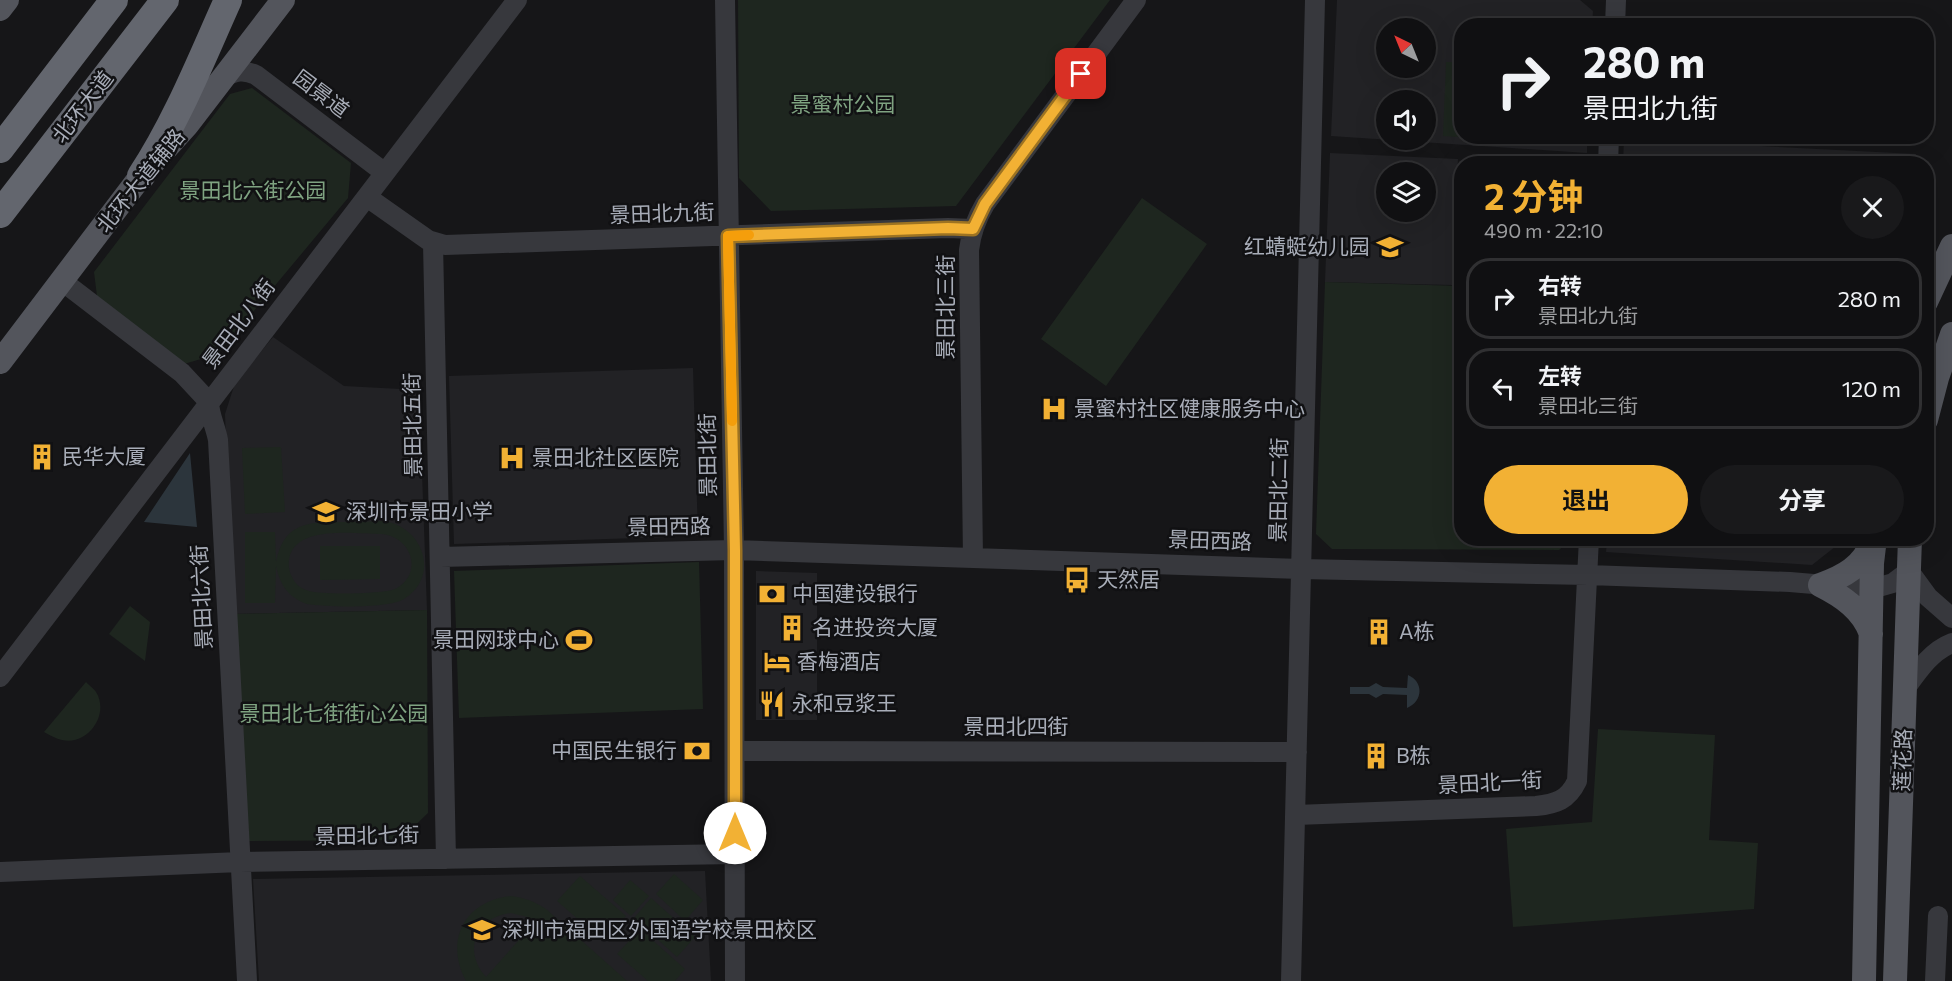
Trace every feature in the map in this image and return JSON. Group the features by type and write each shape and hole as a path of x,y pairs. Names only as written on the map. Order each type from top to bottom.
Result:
{"highway":[{"name":"北环大道","path":"0,149 114,0"},
{"name":"北环大道","path":"0,214 165,0"},
{"path":"141,176 178,111 228,0"}],"main road":[{"path":"0,9 8,0"},
{"name":"北环大道辅路","path":"0,362 141,176 187,125 283,0"},
{"path":"1934,285 1952,246"},
{"path":"1934,389 1952,334"},
{"path":"1820,585 1843,576 1857,566 1871,546"},
{"name":"莲花路","path":"1864,981 1873,546"},
{"name":"莲花路","path":"1895,981 1910,546"},
{"path":"1820,585 1838,595 1859,612 1866,621 1871,634"},
{"path":"1866,874 1869,880 1876,885 1890,884 1898,877"}],"street":[{"name":"景田北八街","path":"0,677 517,0"},
{"name":"景田北街","path":"725,0 735,550 735,981"},
{"name":"景田北三街","path":"973,558 969,250 973,229 985,204 1136,0"},
{"name":"景田北二街","path":"1291,981 1316,0"},
{"path":"1615,18 1616,0"},
{"name":"园景道","path":"223,78 237,71 256,75 385,173"},
{"path":"367,196 433,243"},
{"name":"景田北九街","path":"433,243 454,246 948,228 973,229"},
{"name":"景田北五街","path":"433,243 446,858"},
{"path":"62,281 182,373 210,402"},
{"name":"景田北六街","path":"210,402 209,406 218,440 247,981"},
{"name":"景田北一街","path":"1296,815 1536,806 1553,804 1565,798 1577,781 1589,546"},
{"name":"景田西路","path":"440,557 735,550 1301,569 1588,575 1790,582 1872,589 1893,583 1909,571"},
{"path":"1909,571 1929,597 1952,618"},
{"path":"1905,689 1926,661 1938,650 1952,643"},
{"name":"景田北四街","path":"735,746 1297,747"},
{"name":"景田北七街","path":"0,872 240,862 735,854"},
{"path":"1935,981 1938,916"}],"shaded area":[{"path":"1337,0 1580,0 1593,11 1592,18 1454,18 1454,144 1587,144 1587,153 1436,143 1436,90 1376,90 1376,139 1331,136"},
{"path":"1624,144 1721,144 1916,154 1916,156 1623,156"},
{"name":"红蜻蜓幼儿园","path":"1330,153 1454,159 1452,285 1325,282"},
{"name":"深圳市景田小学","path":"273,337 344,386 419,390 427,610 233,614 225,414 235,383"},
{"path":"693,368 698,536 454,544 449,376"},
{"path":"190,453 197,527 144,522"},
{"path":"1606,546 1836,546 1812,565 1606,552"},
{"name":"名进投资大厦","path":"756,571 817,573 817,720 756,720"},
{"path":"1408,675 1417,682 1420,692 1416,701 1407,708 1407,695 1383,694 1376,698 1369,694 1350,694 1350,687 1369,687 1376,683 1383,687 1407,688"},
{"name":"深圳市福田区外国语学校景田校区","path":"705,871 711,981 259,981 253,879"}],"green space":[{"name":"景蜜村公园","path":"738,0 1110,0 956,206 771,211 739,178"},
{"path":"1446,62 1454,62 1454,137 1443,136"},
{"name":"景田北六街公园","path":"252,88 351,163 348,198 218,354 184,364 97,296 94,272 230,94"},
{"path":"1142,198 1207,244 1106,386 1041,339"},
{"path":"1325,282 1454,286 1454,546 1564,546 1559,550 1332,549 1316,534"},
{"path":"281,447 285,512 245,514 242,448"},
{"path":"383,521 397,525 408,532 417,542 422,553 424,566 422,578 415,589 404,599 372,606 307,604 286,590 276,566 275,603 245,603 245,532 275,532 276,562 279,550 289,534 304,525 323,522","holes":["330,533 382,534 392,537 407,549 412,566 404,582 395,589 366,593 315,592 301,588 291,574 290,555 296,545 305,539"]},
{"path":"320,546 380,546 380,579 320,580"},
{"name":"景田网球中心","path":"699,562 703,709 459,718 454,571"},
{"path":"130,606 150,622 145,661 109,634"},
{"name":"景田北七街街心公园","path":"427,610 428,813 400,840 249,841 233,614"},
{"path":"86,682 96,692 100,701 100,710 94,726 88,733 72,741 44,732"},
{"path":"1598,729 1715,735 1709,840 1758,843 1754,909 1513,927 1506,829 1592,822"},
{"path":"674,874 703,900 685,921 656,894"},
{"path":"580,876 626,916 603,941 557,901"},
{"path":"630,880 649,896 631,916 613,900"},
{"path":"511,896 542,906 627,981 466,981 457,951 458,937 471,914 495,899","holes":["511,913 528,917 535,922 486,977 475,957 474,946 481,928 489,921"]},
{"path":"651,898 695,937 677,957 634,918"},
{"path":"640,929 685,969 675,981 648,981 617,954"}],"slow traffic":[{"path":"732,421 728,236 749,235"}],"place":[{"name":"红蜻蜓幼儿园","path":"1390,247"},
{"name":"景蜜村社区健康服务中心","path":"1054,409"},
{"name":"民华大厦","path":"42,457"},
{"name":"景田北社区医院","path":"512,458"},
{"name":"深圳市景田小学","path":"326,512"},
{"name":"天然居","path":"1077,580"},
{"name":"中国建设银行","path":"772,594"},
{"name":"名进投资大厦","path":"792,628"},
{"name":"A栋","path":"1379,632"},
{"name":"景田网球中心","path":"579,640"},
{"name":"香梅酒店","path":"777,662"},
{"name":"永和豆浆王","path":"772,704"},
{"name":"中国民生银行","path":"697,751"},
{"name":"B栋","path":"1376,756"},
{"name":"深圳市福田区外国语学校景田校区","path":"482,930"}],"route":[{"path":"735,833 735,550 728,236 973,229 985,204 1081,74"}]}
